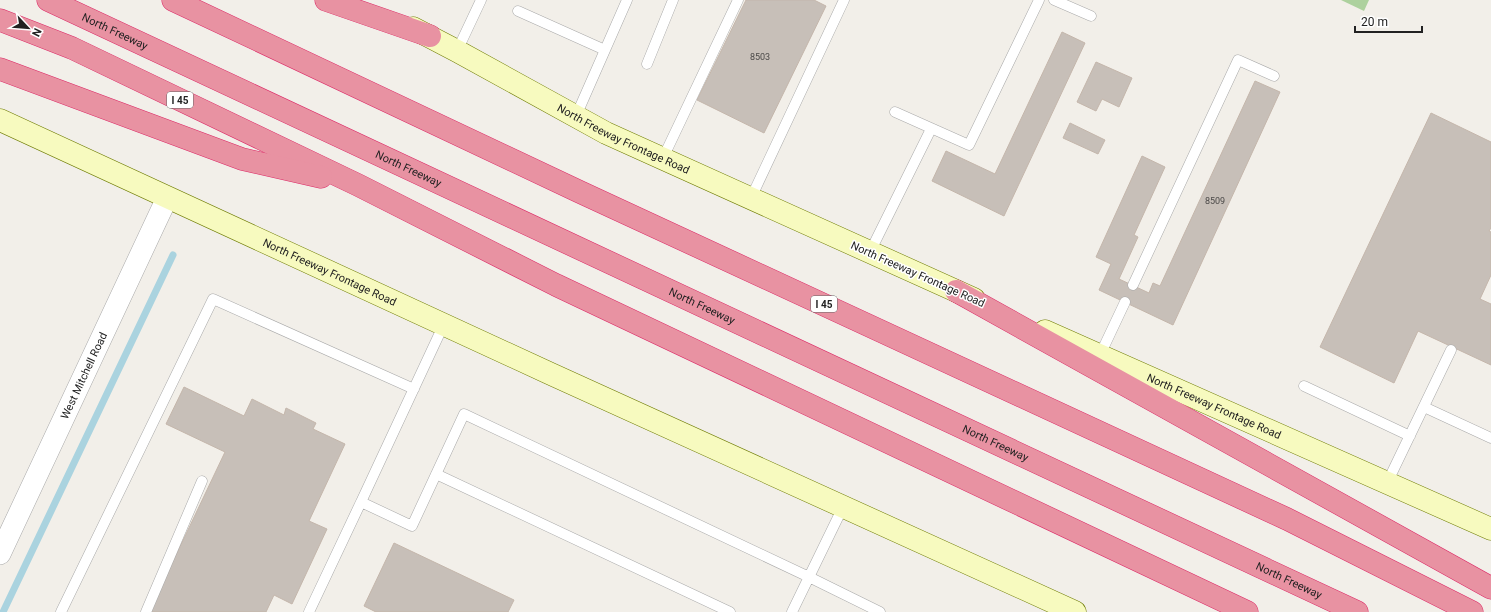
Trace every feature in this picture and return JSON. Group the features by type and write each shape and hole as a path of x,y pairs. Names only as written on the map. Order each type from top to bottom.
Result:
{"highway":[{"name":"North Freeway","path":"48,0 1357,612"},
{"name":"I 45","path":"173,0 580,192 1280,516 1472,612"},
{"path":"326,0 430,36"},
{"name":"I 45","path":"0,20 72,48 358,185 556,285 1247,612"},
{"path":"0,69 242,160 358,185"},
{"path":"956,291 1491,588"}],"main road":[{"name":"North Freeway Frontage Road","path":"354,0 430,36 606,133 1491,530"},
{"name":"North Freeway Frontage Road","path":"0,120 167,198 1075,612"}],"street":[{"name":"West Mitchell Road","path":"0,554 167,198"}],"lane":[{"path":"576,116 627,0"},
{"path":"647,64 673,0"},
{"path":"662,158 738,0"},
{"path":"751,198 844,0"},
{"path":"895,112 969,145 1039,0"},
{"path":"1054,0 1091,16"},
{"path":"457,51 479,1"},
{"path":"518,11 605,50"},
{"path":"1133,285 1238,60 1274,76"},
{"path":"870,252 931,129"},
{"path":"61,612 213,299 414,389"},
{"path":"1100,355 1125,302"},
{"path":"309,612 444,324"},
{"path":"1387,483 1451,350"},
{"path":"1304,386 1410,436"},
{"path":"1424,407 1491,438"},
{"path":"361,502 412,526 464,414 880,612"},
{"path":"436,474 730,612"},
{"path":"146,612 202,481"},
{"path":"792,612 843,506"}],"green space":[{"path":"1341,0 1369,0 1364,11"}],"building":[{"path":"746,0 814,0 826,6 764,133 697,100"},
{"path":"1062,32 1085,43 1004,216 932,181 946,151 995,174"},
{"path":"1096,62 1132,78 1119,107 1102,99 1096,111 1077,102"},
{"path":"1255,81 1280,92 1173,325 1099,290 1111,264 1096,257 1142,156 1165,167 1134,235 1138,237 1119,279 1149,293 1153,283 1160,286"},
{"path":"1431,113 1491,142 1491,228 1489,231 1491,232 1491,275 1480,299 1491,304 1491,365 1418,331 1394,383 1320,347"},
{"path":"1070,123 1105,140 1098,154 1063,138"},
{"path":"184,387 244,416 252,399 284,415 286,408 316,423 313,429 345,444 309,521 327,529 292,604 274,595 266,612 149,612 225,452 166,424"},
{"path":"394,543 514,600 508,612 376,612 364,606"}],"waterway":[{"path":"3,612 173,255"}]}
